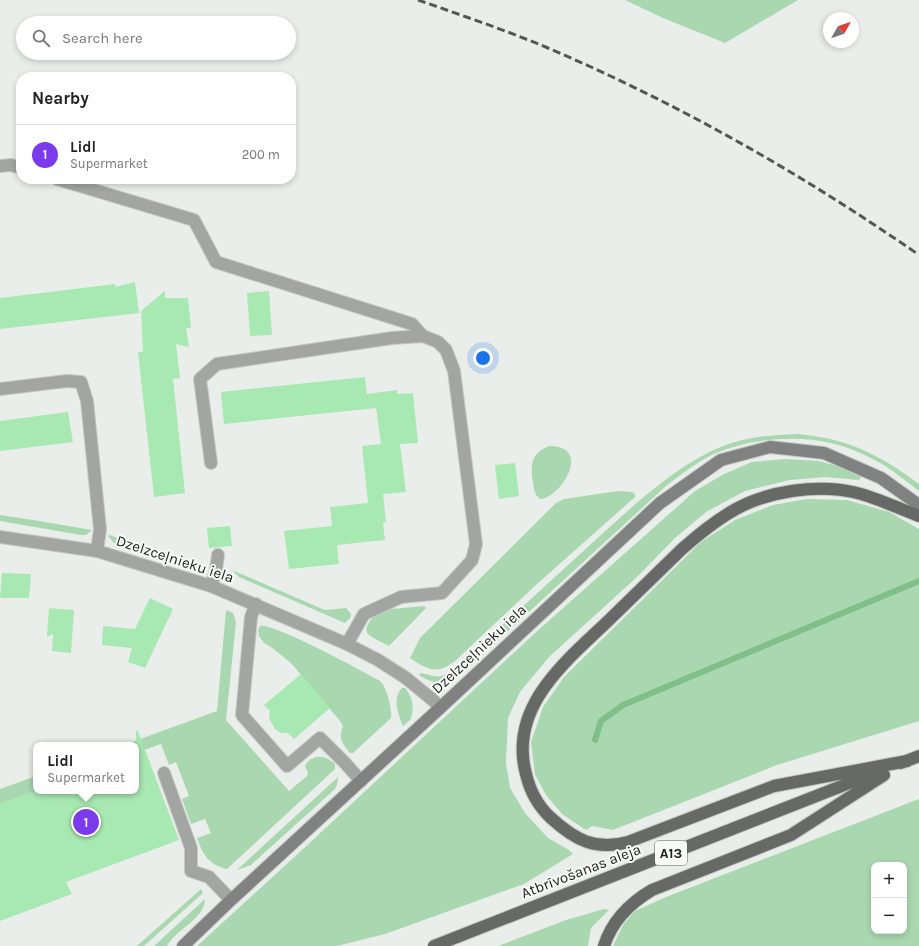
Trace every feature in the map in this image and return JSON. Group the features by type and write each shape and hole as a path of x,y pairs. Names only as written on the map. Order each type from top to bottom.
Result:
{"main road":[{"name":"Dzelzceļnieku iela","path":"440,708 660,503 721,460 770,447 824,452 881,478 919,505"},
{"path":"907,761 774,786 628,842 615,846 603,846 591,844 568,831 541,807 527,780 523,764 522,748 523,734 530,714 538,697 559,669 702,531 738,508 774,495 791,491 833,489 869,496 919,516"},
{"path":"183,946 360,780 440,708"},
{"name":"Atbrīvošanas aleja","path":"434,946 919,756"},
{"path":"604,946 614,924 623,912 637,898 652,890 791,835 907,761"}],"street":[{"path":"0,166 11,165 16,166"},
{"path":"74,184 194,220 216,262 412,324 423,336"},
{"path":"211,463 200,379 217,364 392,338 423,336 438,342 446,350 454,371 476,544 472,560 442,593 401,597 364,614 348,644"},
{"path":"0,389 68,380 81,382 87,401 100,528 97,551"},
{"name":"Dzelzceļnieku iela","path":"0,537 97,551 211,586 348,644 378,660 406,678 434,701 440,708"},
{"path":"211,586 216,570 218,555"},
{"path":"256,604 251,617 242,715 287,766 320,738 360,780"},
{"path":"164,772 190,848 191,871 210,876 231,900"}],"green space":[{"path":"625,0 798,0 725,43 663,18"},
{"path":"797,434 815,436 862,449 890,464 919,484 919,491 892,470 864,454 831,443 816,440 784,439 767,440 735,446 706,458 666,486 455,680 441,683 428,680 419,675 421,673 442,676 456,668 636,504 669,477 687,465 723,446 741,440"},
{"path":"549,446 562,448 569,454 571,463 569,472 564,482 548,497 540,499 534,489 532,465 538,452"},
{"path":"786,459 819,461 840,467 862,476 859,480 826,477 790,480 745,491 706,512 675,538 637,577 548,658 520,692 508,718 506,763 510,788 525,813 548,838 569,850 573,854 524,884 385,934 337,946 197,946 535,633 695,491 724,474 752,462"},
{"path":"618,491 632,492 635,494 635,497 537,584 455,661 443,668 432,669 422,666 410,658 420,638 556,503 564,499"},
{"path":"807,499 847,500 889,512 919,529 919,721 777,765 613,830 592,826 586,830 562,814 546,795 535,775 531,742 543,707 564,677 701,542 735,520 773,505"},
{"path":"0,515 92,530 86,535 81,535 0,521"},
{"path":"109,535 203,565 194,567 115,544 108,536"},
{"path":"232,570 325,610 346,608 351,614 351,617 345,623 239,577"},
{"path":"424,606 426,608 389,646 368,634 368,624 381,610"},
{"path":"226,610 233,613 236,622 226,720 289,791 307,776 308,773 305,766 311,759 315,757 323,757 335,764 335,769 227,869 211,862 204,854 197,838 211,833 205,819 191,824 182,799 189,796 176,762 169,765 161,744 139,752 139,742 132,742 217,711"},
{"path":"260,626 268,627 299,639 380,681 385,688 388,698 391,709 391,718 353,753 350,753 341,738 343,726 340,721 291,663 264,643 259,636 258,630"},
{"path":"402,688 405,688 410,695 413,707 410,720 403,726 397,706 397,696"},
{"path":"33,777 33,792 0,804 0,789"},
{"path":"338,777 335,789 251,865 237,870"},
{"path":"919,799 919,946 613,946 623,925 635,911 666,897"},
{"path":"201,889 203,893 144,946 137,946"},
{"path":"205,899 200,913 171,940 167,946 154,946"},
{"path":"604,909 609,910 591,928 588,946 498,946 566,920"}],"building":[{"path":"135,282 139,313 0,329 0,298 115,284 115,287"},
{"path":"165,291 165,298 188,298 191,328 186,328 189,347 176,344 180,378 173,379 185,493 154,497 138,352 143,352 141,311"},
{"path":"269,291 272,335 250,336 247,293"},
{"path":"365,377 367,394 397,390 397,394 413,393 418,443 400,444 406,492 383,494 386,522 383,523 385,540 337,545 339,564 289,569 284,531 332,526 330,507 368,503 362,446 381,444 376,408 224,424 221,392"},
{"path":"68,412 73,442 0,451 0,421"},
{"path":"515,463 519,496 499,499 495,465"},
{"path":"230,526 232,546 209,548 207,528"},
{"path":"2,573 31,574 29,598 0,598"},
{"path":"150,598 173,609 145,668 128,662 132,648 102,645 103,626 135,629"},
{"path":"49,608 74,610 71,653 52,651 53,634 47,637"},
{"path":"301,674 330,708 294,739 288,733 281,733 275,729 269,718 270,711 264,705"},
{"path":"136,731 138,731 179,840 66,882 72,894 0,921 0,804 33,792 33,794 139,794 139,742 136,742"}],"waterway":[{"path":"595,740 601,721 623,705 919,581"}],"railway":[{"path":"418,0 532,41 645,93 739,142 785,169 830,196 919,255"}],"place":[{"name":"Lidl","path":"86,822"}]}
